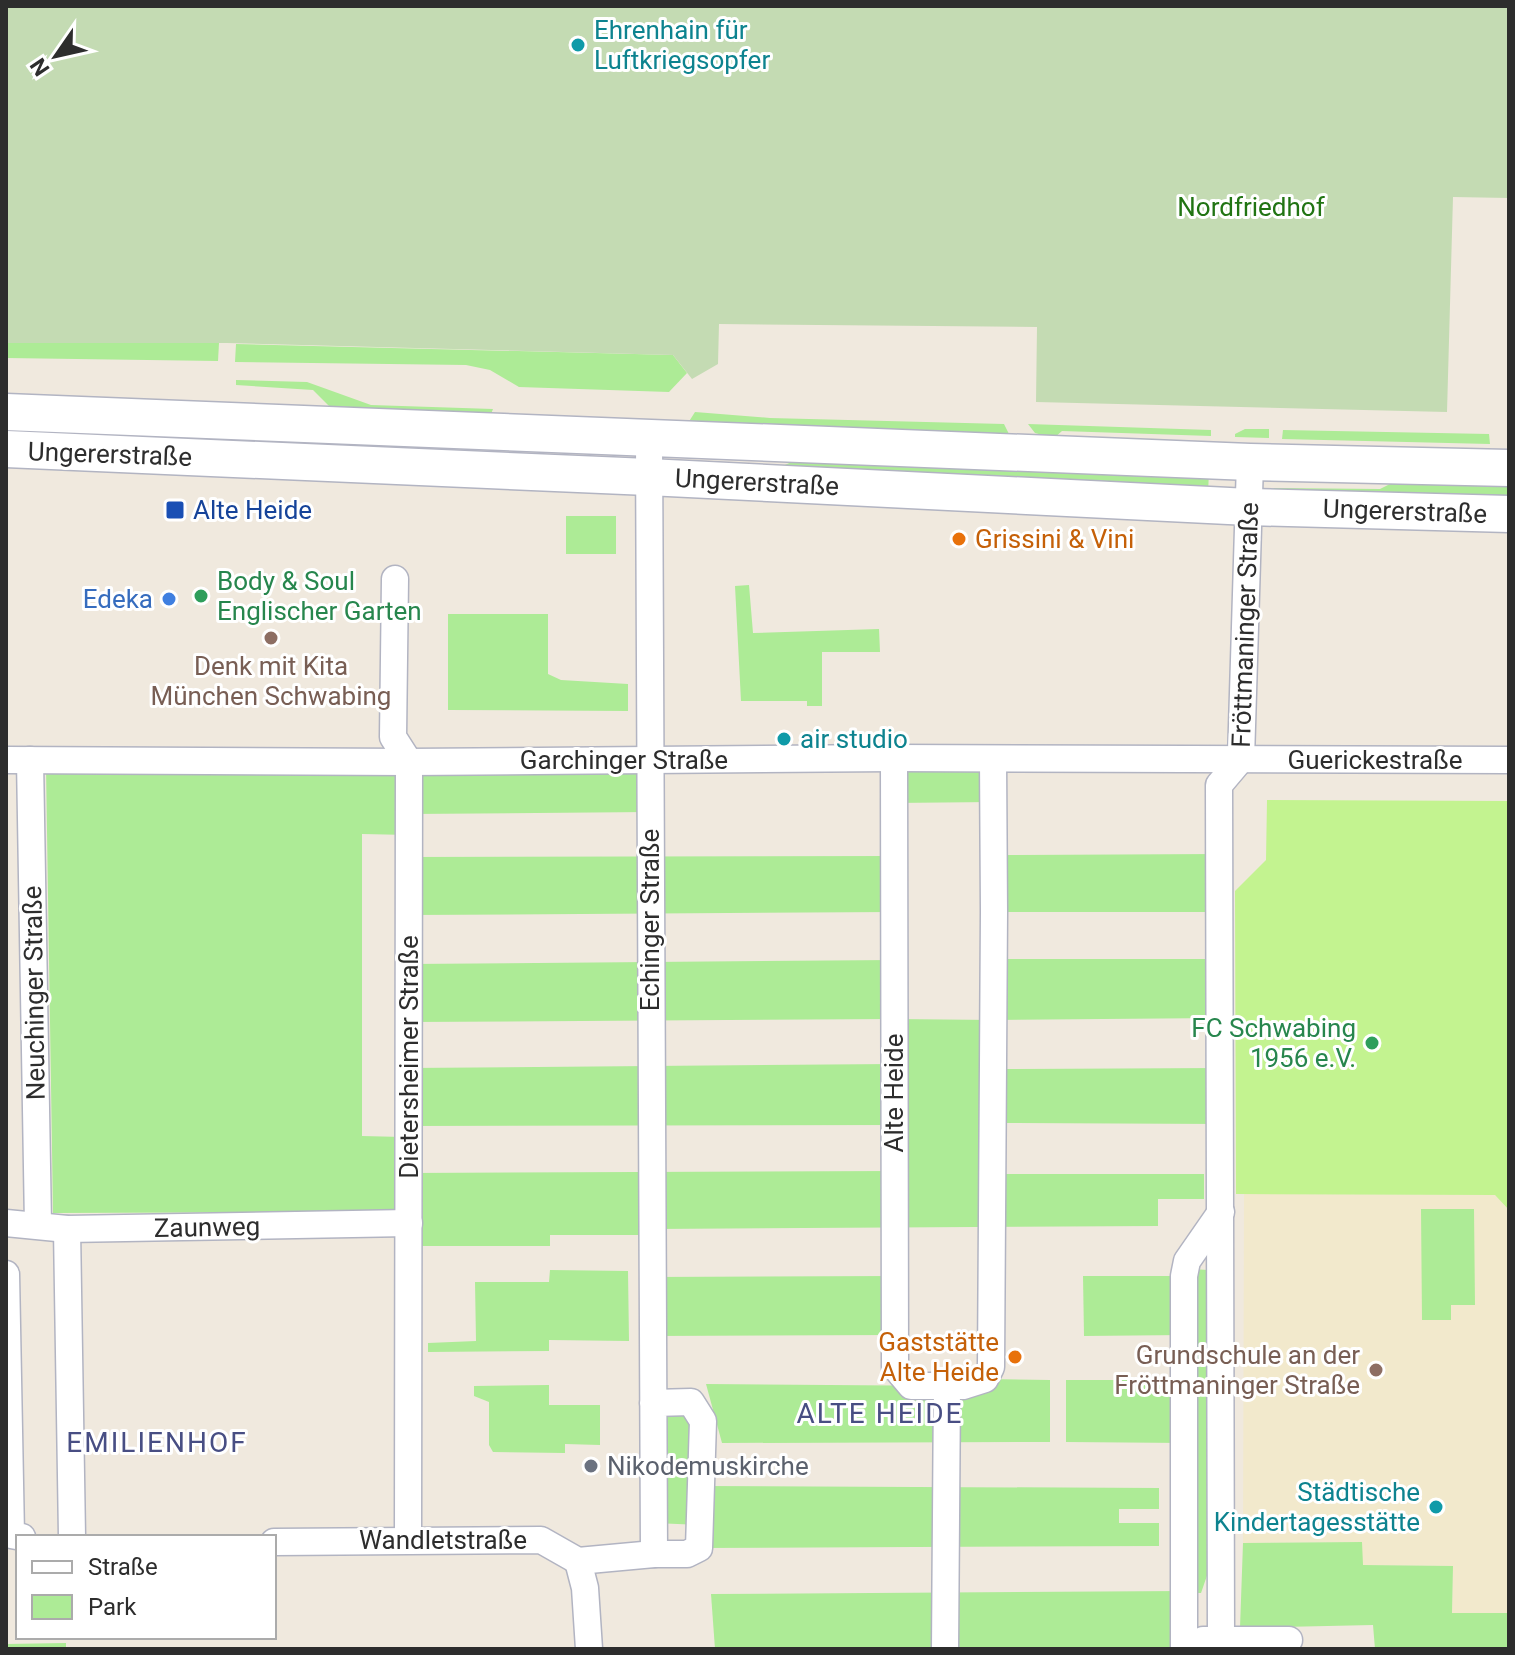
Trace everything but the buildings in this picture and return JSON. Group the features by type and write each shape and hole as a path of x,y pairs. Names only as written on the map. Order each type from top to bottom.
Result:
{"main road":[{"name":"Ungererstraße","path":"6,412 1250,462 1509,468"},
{"name":"Ungererstraße","path":"6,449 1249,507 1509,514"}],"street":[{"name":"Echinger Straße","path":"649,438 654,1554"},
{"name":"Fröttmaninger Straße","path":"1221,1640 1219,785 1241,759 1250,462"},
{"name":"Dietersheimer Straße","path":"395,579 393,737 409,762 408,1540"},
{"name":"Alte Heide","path":"894,758 895,1367 911,1386 963,1386 985,1379 991,1367 993,759"},
{"name":"Garchinger Straße","path":"18,760 1241,759"},
{"name":"Guerickestraße","path":"1241,759 1509,760"},
{"name":"Neuchinger Straße","path":"18,760 38,1225"},
{"path":"1221,1212 1187,1261 1184,1276 1184,1645 1221,1640 1289,1640"},
{"name":"Zaunweg","path":"6,1223 67,1229 409,1223"},
{"path":"67,1229 72,1535"},
{"path":"6,1274 11,1535 16,1536"},
{"path":"945,1649 947,1386"},
{"path":"589,1649 585,1588 578,1561 687,1554 699,1548 703,1421 691,1402 653,1403"},
{"name":"Wandletstraße","path":"276,1542 541,1540 578,1561"}],"shaded area":[{"name":"Grundschule an der Fröttmaninger Straße","path":"1244,1194 1495,1195 1509,1210 1509,1614 1452,1613 1453,1566 1362,1565 1361,1542 1243,1543"}],"green space":[{"name":"Nordfriedhof","path":"6,6 1509,6 1509,198 1453,197 1447,412 1036,402 1037,327 719,324 718,364 692,379 673,355 227,343 6,343"},
{"path":"6,343 219,343 218,361 6,358"},
{"path":"236,344 673,355 687,373 669,392 519,387 490,370 466,365 235,362"},
{"path":"236,380 307,382 371,405 493,409 491,414 329,406 313,390 236,385"},
{"path":"695,412 770,418 1004,424 1010,436 688,423"},
{"path":"1028,424 1211,430 1211,436 1062,431 1054,438 1035,433"},
{"path":"1245,429 1269,429 1269,438 1235,437"},
{"path":"1283,430 1489,434 1490,444 1282,439"},
{"path":"799,459 1209,474 1208,491 780,467"},
{"path":"1398,480 1509,483 1509,497 1271,492 1274,488 1380,489"},
{"path":"566,516 616,516 616,554 566,554"},
{"path":"749,585 753,633 879,629 880,652 822,652 822,706 807,706 807,701 741,701 735,586"},
{"path":"448,614 548,614 548,674 561,680 628,684 628,711 448,710"},
{"path":"894,758 993,759 993,802 893,803"},
{"path":"650,760 649,812 410,814 409,835 362,834 362,1136 403,1137 409,1173 894,1171 894,1125 409,1126 409,1068 894,1064 894,1019 409,1022 409,964 894,960 895,1019 993,1020 994,959 1220,959 1220,1018 995,1020 994,1069 1220,1068 1221,1124 994,1123 993,1174 1204,1174 1204,1199 1158,1199 1158,1226 653,1229 652,1235 550,1235 550,1246 409,1246 409,1223 335,1212 53,1213 46,767"},
{"name":"FC Schwabing 1956 e.V.","path":"1267,800 1509,801 1509,1210 1495,1195 1236,1194 1235,891 1266,860"},
{"path":"1219,854 1220,912 994,912 993,855"},
{"path":"893,856 894,912 409,915 410,857"},
{"path":"1421,1209 1474,1209 1475,1305 1451,1305 1451,1320 1422,1320"},
{"path":"1191,1269 1208,1270 1210,1567 1201,1593 1192,1593"},
{"path":"550,1270 628,1271 629,1341 549,1340 549,1351 428,1352 428,1343 476,1341 475,1282 549,1282"},
{"path":"895,1276 895,1335 652,1336 652,1277"},
{"path":"1083,1276 1184,1276 1184,1335 1084,1336"},
{"path":"985,1379 1050,1380 1050,1442 722,1443 706,1384 962,1386"},
{"path":"1066,1380 1184,1380 1184,1443 1066,1442"},
{"path":"549,1385 549,1405 600,1405 600,1445 565,1444 565,1453 493,1452 489,1445 489,1402 474,1396 474,1386"},
{"path":"691,1402 702,1486 1159,1488 1159,1509 1119,1509 1119,1523 1159,1523 1159,1546 699,1548 701,1525 654,1523 653,1403"},
{"path":"1362,1542 1363,1565 1453,1566 1452,1613 1509,1613 1509,1649 1375,1649 1373,1625 1240,1628 1243,1543"},
{"path":"1184,1591 1184,1649 715,1649 711,1594"},
{"path":"66,1643 66,1649 6,1649 6,1644"}],"place":[{"name":"Ehrenhain für Luftkriegsopfer","path":"578,45"},
{"name":"Alte Heide","path":"175,510"},
{"name":"Grissini & Vini","path":"959,539"},
{"name":"Body & Soul Englischer Garten","path":"201,596"},
{"name":"Edeka","path":"169,599"},
{"name":"Denk mit Kita München Schwabing","path":"271,638"},
{"name":"air studio","path":"784,739"},
{"name":"FC Schwabing 1956 e.V.","path":"1372,1043"},
{"name":"Gaststätte Alte Heide","path":"1015,1357"},
{"name":"Grundschule an der Fröttmaninger Straße","path":"1376,1370"},
{"name":"Nikodemuskirche","path":"591,1466"},
{"name":"Städtische Kindertagesstätte","path":"1436,1507"}],"district":[{"name":"ALTE HEIDE","path":"880,1413"},
{"name":"EMILIENHOF","path":"157,1442"}]}
